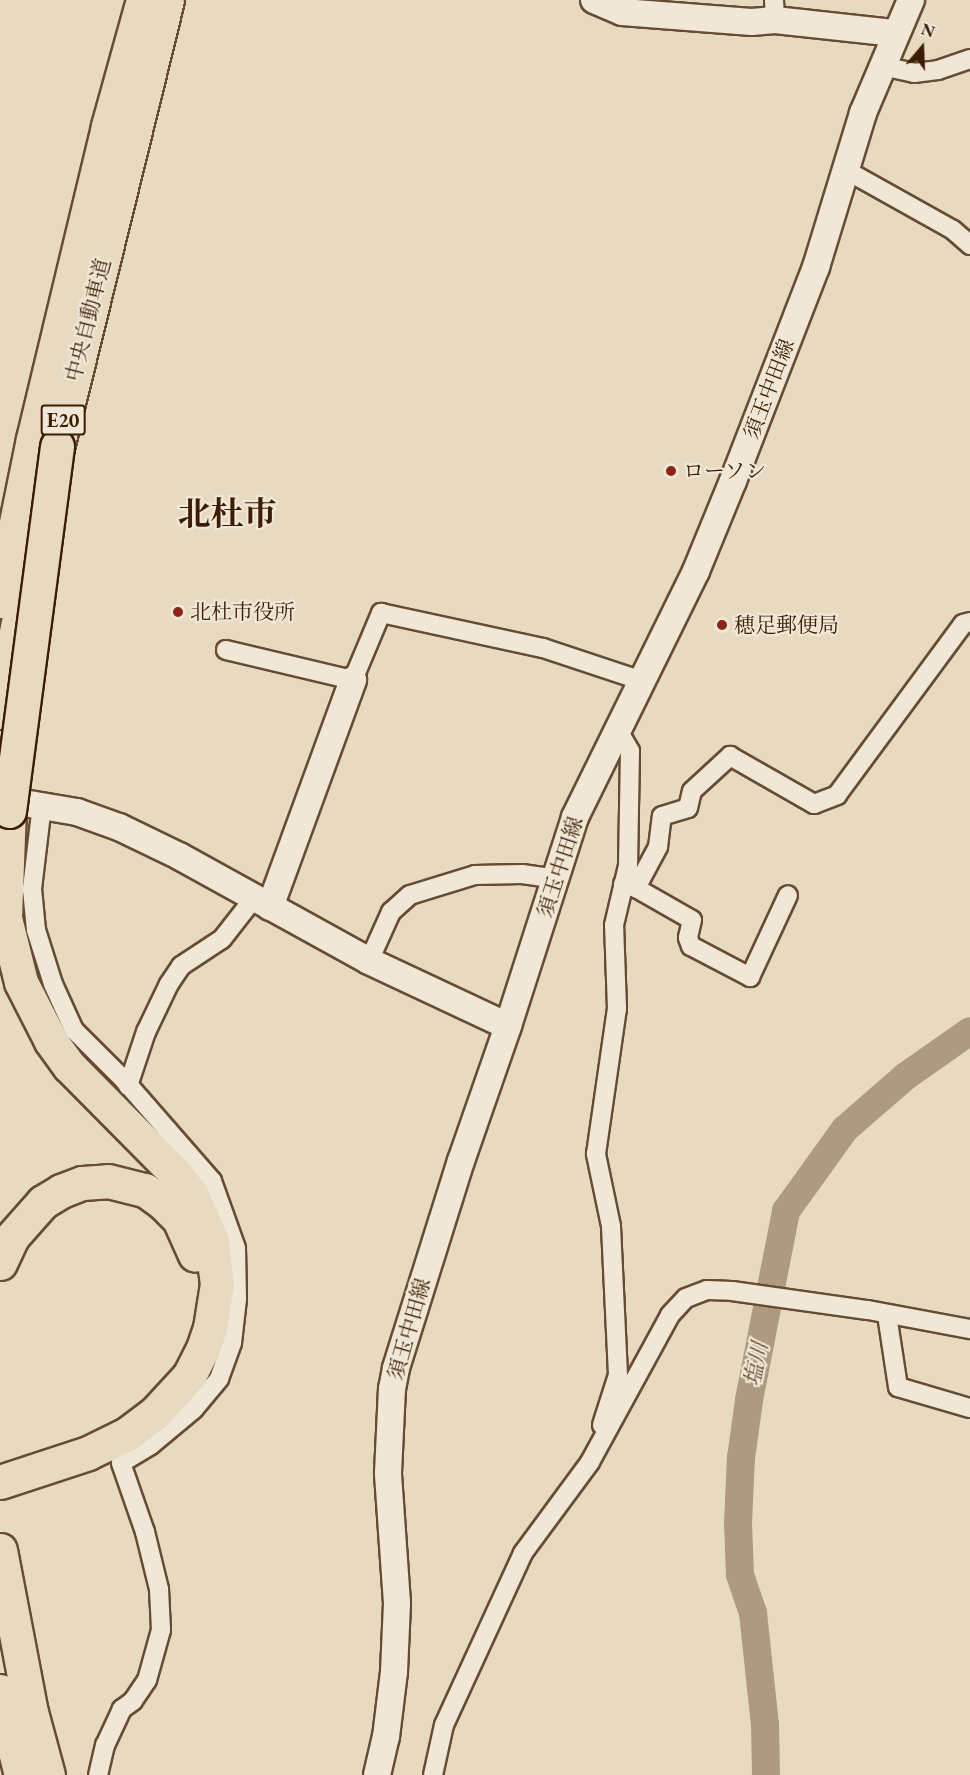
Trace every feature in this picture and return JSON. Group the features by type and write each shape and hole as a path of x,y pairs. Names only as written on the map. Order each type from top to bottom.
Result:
{"highway":[{"name":"中央自動車道","path":"0,712 122,128 143,0"},
{"name":"中央自動車道","path":"0,602 33,439 122,128 167,0"},
{"path":"0,1482 88,1453 128,1434 174,1396 198,1359 210,1328 217,1284 211,1238 191,1194 172,1170 69,1066 51,1041 21,982 5,918 4,805 57,446"},
{"path":"0,1263 12,1237 43,1202 61,1191 82,1183 108,1180 145,1190 179,1219 195,1254 198,1291 194,1320 187,1341 161,1382 143,1402 85,1437 0,1464"},
{"path":"0,1550 31,1712 48,1775"},
{"path":"0,1691 21,1775"}],"main road":[{"path":"594,0 617,10 752,22 775,10 895,33"},
{"name":"須玉中田線","path":"377,1775 386,1737 394,1672 397,1603 388,1473 396,1368 461,1161 508,1026 575,817 696,571 816,267 844,169 895,33 911,0"},
{"path":"262,902 354,680"},
{"path":"4,805 42,805 118,826 179,856 369,961 508,1026"}],"street":[{"path":"617,10 650,0"},
{"path":"882,66 914,73 938,70 970,59"},
{"path":"844,169 953,230 970,245"},
{"path":"226,650 354,680 381,613 543,648 642,681"},
{"path":"608,1432 601,1426 618,1375 617,1321 610,1226 596,1154 616,1009 614,925 630,886 658,848 662,816 688,808 692,791 730,756 814,804 837,795 963,624 970,622"},
{"path":"618,730 630,751 628,866 630,886"},
{"path":"42,805 32,889 36,930 53,984 74,1030 128,1086 212,1181 236,1248 237,1299 232,1343 219,1379 194,1409 151,1445 121,1463 145,1532 159,1589 161,1630 147,1680 133,1701 122,1709 105,1745 98,1775"},
{"path":"369,961 391,912 410,895 475,875 522,874 556,879"},
{"path":"630,886 692,920 688,938 691,946 750,977 788,895"},
{"path":"128,1086 147,1032 168,984 187,962 222,939 262,902"},
{"path":"433,1775 444,1725 523,1553 590,1462 670,1315 686,1298 707,1290 732,1291 868,1310 970,1329"},
{"path":"887,1315 898,1387 970,1408"}],"waterway":[{"name":"塩川","path":"766,1775 765,1725 753,1613 740,1575 738,1523 741,1458 749,1400 786,1211 845,1129 906,1076 970,1031"}],"place":[{"name":"ローソン","path":"671,471"},
{"name":"北杜市役所","path":"178,612"},
{"name":"穂足郵便局","path":"722,625"}],"district":[{"name":"北杜市","path":"227,514"}]}
